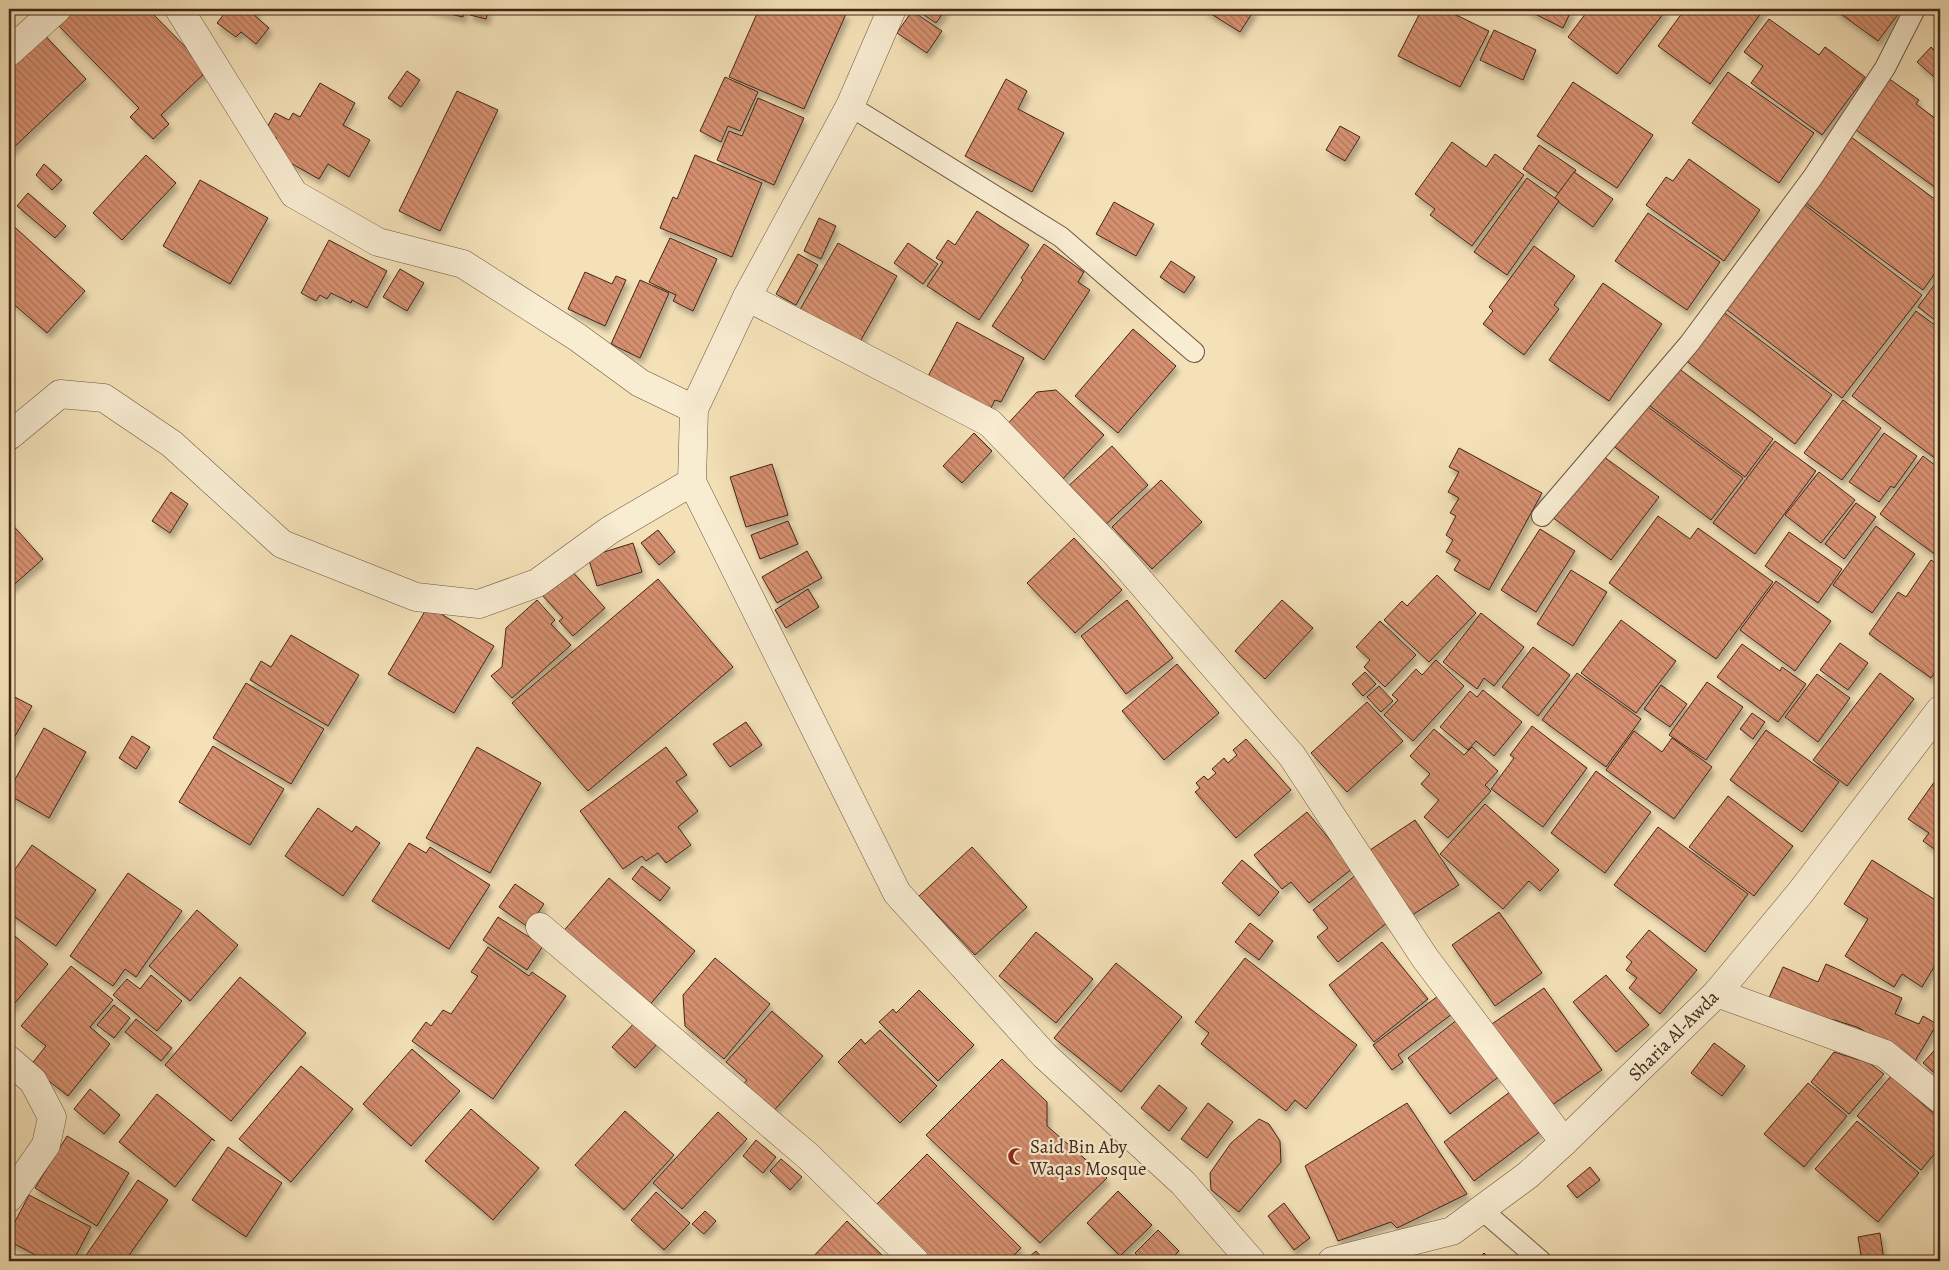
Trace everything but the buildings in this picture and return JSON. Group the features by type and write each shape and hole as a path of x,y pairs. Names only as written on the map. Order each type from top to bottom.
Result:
{"street":[{"path":"9,52 57,9"},
{"path":"179,9 294,194 378,242 463,264 577,336 640,383 694,409"},
{"path":"892,9 850,106 748,297 694,409 692,482 897,893 1044,1055 1183,1183 1251,1261"},
{"path":"748,297 990,423 1117,555 1292,756 1426,958 1564,1142"},
{"path":"9,436 60,394 104,398 172,444 282,544 416,597 479,604 537,583 610,530 692,482"},
{"name":"Sharia Al-Awda","path":"1332,1261 1452,1231 1528,1175 1717,993 1800,893 1937,719"},
{"path":"540,928 809,1156 915,1261"},
{"path":"1717,993 1885,1054 1940,1099"},
{"path":"9,1060 33,1081 52,1117 46,1145 9,1198"}],"lane":[{"path":"1542,516 1689,344 1813,177 1885,68 1915,9"},
{"path":"850,106 1060,237 1194,352"},
{"path":"1482,1210 1541,1261"}],"place":[{"name":"Said Bin Aby Waqas Mosque","path":"1016,1157"}]}
